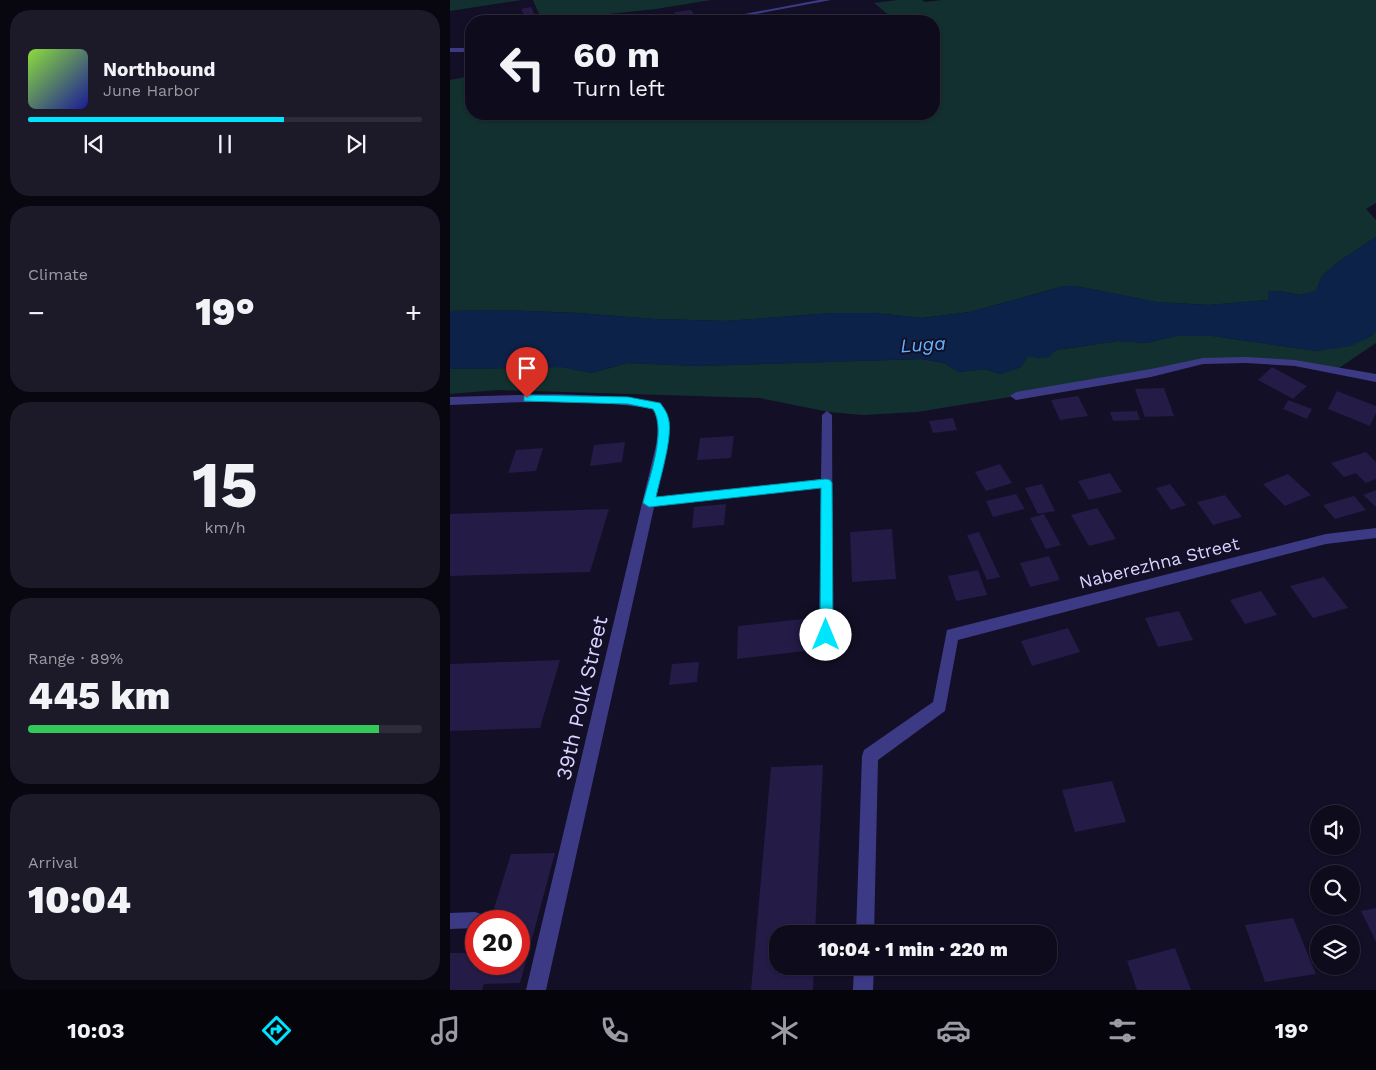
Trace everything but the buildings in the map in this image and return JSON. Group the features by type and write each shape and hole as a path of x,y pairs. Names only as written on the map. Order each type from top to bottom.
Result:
{"street":[{"path":"744,15 828,0"},
{"path":"450,50 465,50"},
{"path":"1016,396 1151,373 1203,361 1244,360 1295,363 1376,378"},
{"name":"39th Polk Street","path":"450,401 527,398 628,400 656,406 663,415 662,445 536,990"},
{"name":"Naberezhna Street","path":"865,925 870,756 940,706 952,635 1326,540 1376,533"},
{"path":"863,990 864,975"}],"lane":[{"path":"826,635 827,415"},
{"path":"649,503 826,483"},
{"path":"450,921 465,920"}],"green space":[{"path":"450,0 522,0 450,11"},
{"path":"533,0 711,0 656,9 599,15 539,15"},
{"path":"898,0 922,0 925,2 942,0 1376,0 1376,203 1366,209 1376,220 1376,237 1338,262 1322,276 1316,291 1300,295 1268,291 1268,300 1209,305 1156,302 1081,287 1064,286 970,312 922,318 874,313 833,313 726,321 499,310 450,311 450,80 465,77 465,120 940,120 940,15 889,15 874,3"},
{"path":"1376,330 1376,343 1336,370 1295,363 1203,361 1016,396 917,412 863,415 829,412 760,398 497,390 450,394 450,369 562,367 592,373 627,363 697,366 921,359 944,363 959,372 984,369 1001,374 1021,367 1027,357 1039,358 1056,350 1119,341 1146,343 1176,336 1213,336 1317,351 1372,336"}],"water":[{"name":"Luga","path":"1376,237 1376,330 1372,336 1351,346 1317,351 1213,336 1176,336 1146,343 1119,341 1056,350 1048,358 1027,357 1021,367 1001,374 984,369 959,372 944,363 921,359 697,366 627,363 592,373 561,367 450,369 450,311 499,310 726,321 833,313 874,313 922,318 970,312 1064,286 1081,287 1157,302 1209,305 1268,300 1268,291 1300,295 1316,291 1322,276 1338,262"}],"route":[{"path":"527,398 628,400 656,406 663,415 664,423 662,445 649,503 826,483 826,635"}]}
